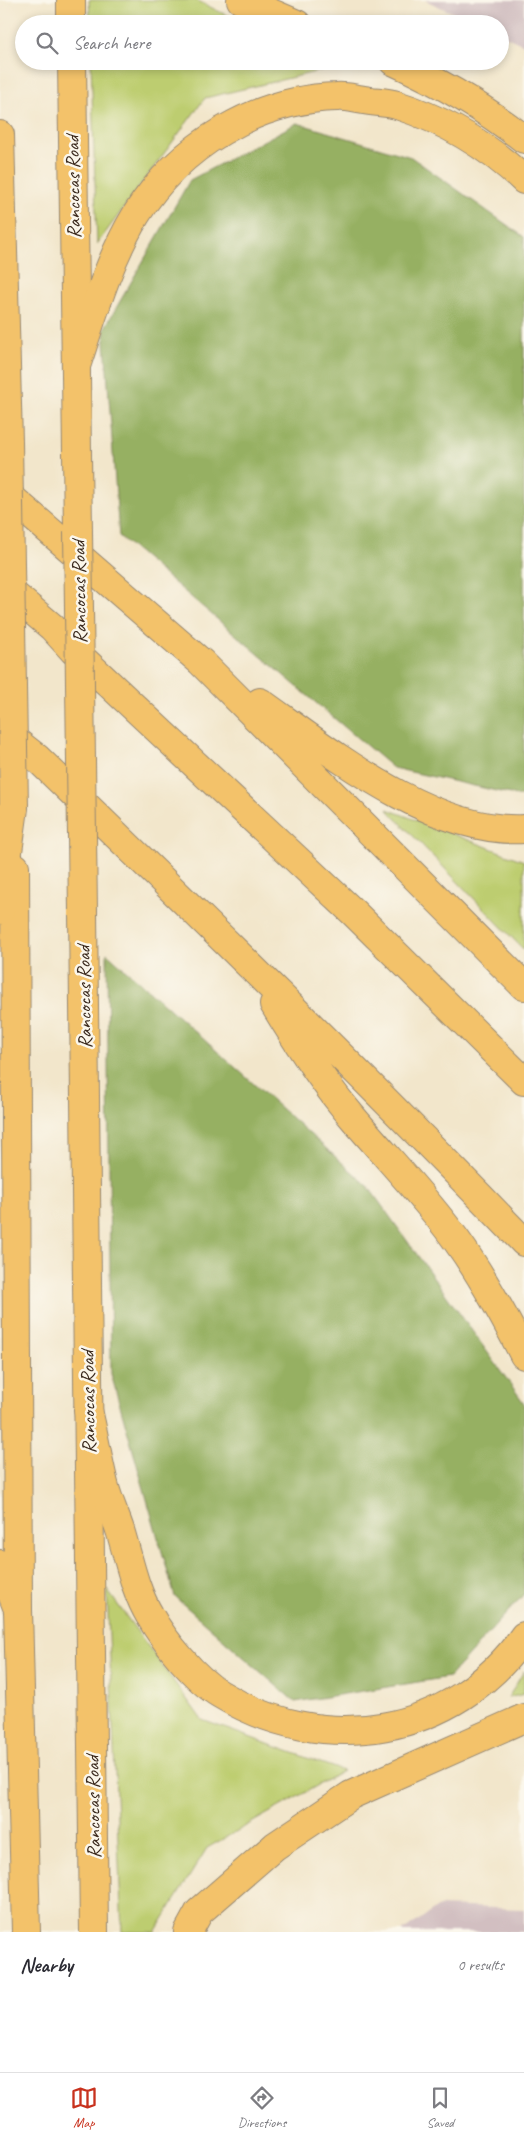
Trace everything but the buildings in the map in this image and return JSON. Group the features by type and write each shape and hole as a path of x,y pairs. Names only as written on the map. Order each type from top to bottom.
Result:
{"main road":[{"path":"71,0 71,15"},
{"path":"241,0 276,15"},
{"name":"Rancocas Road","path":"72,70 94,1932"},
{"path":"413,70 487,110 524,139"},
{"path":"76,366 107,272 137,215 175,165 226,128 280,105 338,96 396,105 450,127 502,160 524,180"},
{"path":"0,135 8,442 14,808 18,1610 26,1932"},
{"path":"0,488 201,662 524,986"},
{"path":"0,583 52,627 73,650 354,913 524,1081"},
{"path":"201,662 351,766 403,797 455,819 510,830 524,830"},
{"path":"0,729 36,758 250,965 417,1130 524,1242"},
{"path":"0,910 14,808"},
{"path":"250,965 299,1044 353,1118 408,1180 457,1241 497,1303 524,1355"},
{"path":"88,1410 104,1486 120,1531 131,1573 149,1615 179,1657 218,1693 265,1718 316,1730 368,1730 417,1719 466,1695 507,1660 524,1636"},
{"path":"0,1564 18,1610"},
{"path":"188,1932 199,1912 275,1846 352,1795 524,1718"}],"shaded area":[{"path":"425,0 524,0 524,45 509,38 509,15 458,15"},
{"path":"439,1906 524,1909 524,1932 402,1932"}],"green space":[{"path":"89,0 196,0 226,15 90,15"},
{"path":"91,70 324,70 205,98 97,244"},
{"path":"297,123 411,157 524,237 524,797 393,768 119,536 104,329 190,180"},
{"path":"387,809 524,861 524,950"},
{"path":"107,953 367,1185 524,1403 524,1594 449,1677 295,1702 175,1597 111,1374"},
{"path":"107,1590 202,1720 343,1771 207,1848 155,1932 122,1932"},
{"path":"524,1671 524,1694 508,1698"}]}
